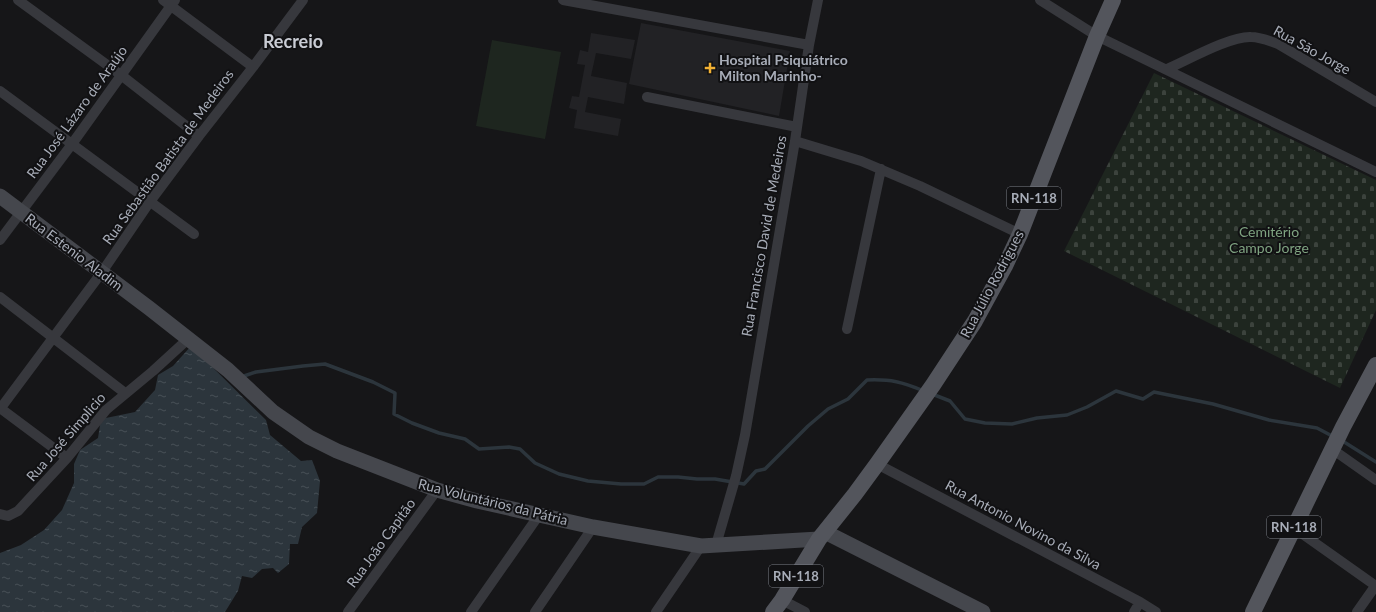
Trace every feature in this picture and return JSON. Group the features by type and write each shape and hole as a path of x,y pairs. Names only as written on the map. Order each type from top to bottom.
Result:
{"main road":[{"name":"Rua Júlio Rodrigues","path":"822,535 877,464 933,385 975,321 1005,266 1020,234 1097,36 1113,0"},
{"name":"RN-118","path":"1258,610 1294,528 1376,365"},
{"name":"RN-118","path":"777,606 822,535"}],"street":[{"path":"18,0 121,75 199,136"},
{"name":"Rua Sebastião Batista de Medeiros","path":"0,408 54,338 199,136 253,67 302,0"},
{"path":"563,0 809,45"},
{"name":"Rua Francisco David de Medeiros","path":"709,545 732,490 746,428 795,141 809,45 818,0"},
{"path":"1040,0 1097,36 1376,172"},
{"path":"170,2 253,67"},
{"name":"Rua José Lázaro de Araújo","path":"0,240 72,144 170,2"},
{"name":"Rua São Jorge","path":"1167,70 1232,40 1250,37 1264,38 1278,44 1376,102"},
{"path":"0,90 150,203 194,234"},
{"path":"647,97 796,128"},
{"path":"795,141 861,161 881,169 1020,234"},
{"path":"847,329 881,169"},
{"name":"Rua Estenio Aladim","path":"0,196 148,308"},
{"path":"0,297 125,393"},
{"name":"Rua Voluntários da Pátria","path":"148,308 228,370 273,412 309,437 362,462 436,490 593,527 709,545 822,535"},
{"name":"Rua José Simplicio","path":"0,514 8,516 18,511 67,458 106,410 153,371 188,339"},
{"path":"0,408 67,458"},
{"path":"1334,446 1376,480"},
{"name":"Rua Antonio Novino da Silva","path":"877,464 1140,602 1156,612"},
{"name":"Rua João Capitão","path":"348,612 436,490"},
{"path":"471,612 539,515"},
{"path":"535,612 593,527"},
{"path":"1294,528 1376,586 1357,612"},
{"path":"822,535 983,612"},
{"path":"656,612 709,545"},
{"path":"1134,612 1140,602"},
{"path":"777,606 805,612"}],"shaded area":[{"name":"Hospital Psiquiátrico Milton Marinho-","path":"641,23 790,51 779,116 629,84"},
{"path":"591,33 635,40 631,59 596,53 591,76 627,83 624,104 588,97 585,112 621,119 618,136 574,128 577,110 569,108 572,96 579,97 585,65 577,64 580,50 588,52"}],"green space":[{"path":"492,40 561,52 545,139 476,126"},
{"name":"Cemitério Campo Jorge","path":"1154,73 1376,180 1376,310 1340,388 1064,251"}],"water":[{"path":"191,346 266,420 270,435 301,461 312,460 320,481 317,513 302,527 298,544 290,544 289,564 278,573 273,568 262,569 252,578 242,576 238,591 225,612 0,612 0,553 21,545 44,530 62,510 74,483 74,464 80,450 98,438 101,419 135,412 155,390 158,375 173,366"}],"waterway":[{"path":"241,377 256,372 325,364 373,382 395,393 394,414 412,423 439,433 465,439 479,449 509,447 520,449 535,463 559,474 588,481 621,484 644,484 658,477 715,479 744,484 756,471 765,469 808,426 828,409 848,399 867,380 896,382 924,391"},
{"path":"932,394 950,401 965,419 985,423 1012,424 1037,418 1067,415 1087,407 1116,391 1143,399 1154,392 1213,404 1269,420 1317,428 1334,437"},
{"path":"1341,440 1376,462"}],"place":[{"name":"Hospital Psiquiátrico Milton Marinho-","path":"710,68"}],"district":[{"name":"Recreio","path":"293,42"}]}
